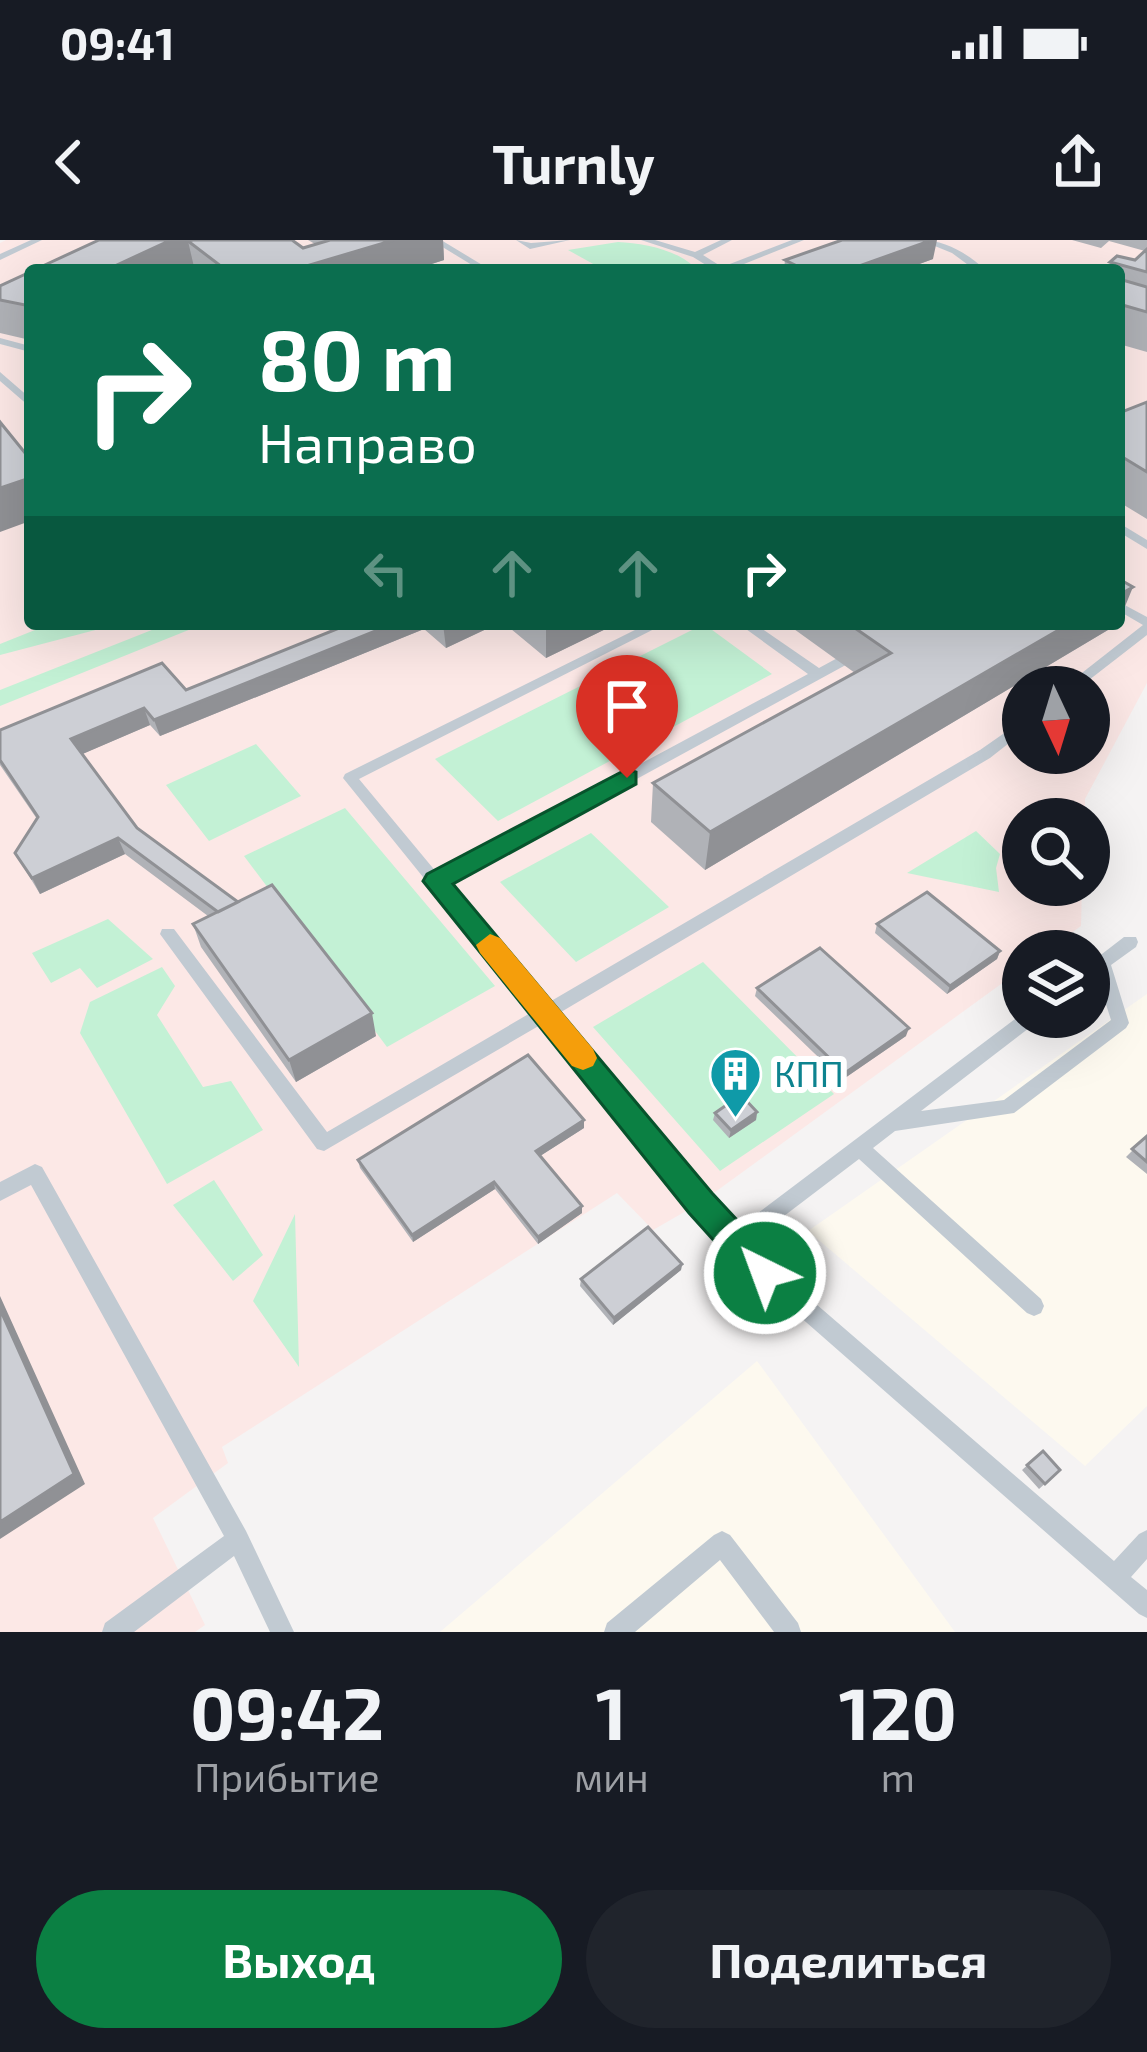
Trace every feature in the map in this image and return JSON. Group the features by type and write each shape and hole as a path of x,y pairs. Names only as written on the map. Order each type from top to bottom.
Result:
{"lane":[{"path":"0,257 38,240"},
{"path":"434,240 476,264"},
{"path":"520,240 530,245 566,240"},
{"path":"645,240 711,264"},
{"path":"696,255 728,240"},
{"path":"737,264 800,240"},
{"path":"924,240 955,250 973,264"},
{"path":"0,376 24,398"},
{"path":"1097,666 1147,625"},
{"path":"645,630 350,778 765,1273 1147,1606"},
{"path":"755,630 818,674"},
{"path":"436,881 873,644"},
{"path":"168,934 324,1143 1002,741"},
{"path":"1110,957 1130,942"},
{"path":"1110,1000 1120,1023 1110,1030"},
{"path":"736,1241 1003,1038"},
{"path":"890,1124 1008,1107 1100,1038"},
{"path":"859,1147 1034,1306"},
{"path":"0,1192 35,1173 238,1539 282,1632"},
{"path":"115,1632 238,1539"},
{"path":"1116,1576 1147,1542"},
{"path":"616,1632 722,1544 789,1632"}],"shaded area":[{"path":"1147,240 1147,683 1110,752 1110,666 1002,666 1002,774 1098,774 1086,798 1002,798 1002,906 1081,906 1081,926 1075,930 1002,930 1002,983 700,1203 653,1230 617,1193 222,1447 228,1463 153,1518 205,1625 195,1632 0,1632 0,243"},
{"path":"1147,994 1147,1406 1085,1466 808,1231 1084,1038 1110,1038 1110,1020"},
{"path":"757,1361 955,1632 440,1632"}],"green space":[{"path":"618,242 650,246 691,264 593,264 568,250"},
{"path":"35,630 95,630 0,655 0,644"},
{"path":"152,630 189,630 0,706 0,690"},
{"path":"692,630 712,630 772,674 498,821 435,759"},
{"path":"256,744 301,796 209,841 166,785"},
{"path":"345,808 495,986 387,1047 244,856"},
{"path":"976,831 1000,854 996,868 999,892 907,873"},
{"path":"591,833 669,907 576,962 500,882"},
{"path":"108,919 153,959 97,988 80,968 51,983 32,953"},
{"path":"703,962 834,1094 720,1171 593,1027"},
{"path":"162,967 175,986 157,1015 203,1087 231,1081 263,1130 167,1184 80,1033 90,1002"},
{"path":"214,1180 263,1255 233,1281 173,1205"},
{"path":"295,1214 299,1367 253,1301"}],"building":[{"path":"99,240 171,240 119,264 47,264"},
{"path":"292,240 303,248 330,240 394,240 313,264 218,264 188,241"},
{"path":"842,240 932,240 865,264 785,260"},
{"path":"1147,249 1147,272 1110,262 1117,256 1135,260"},
{"path":"24,275 24,305 0,300 0,286"},
{"path":"1125,281 1147,287 1147,312 1125,306"},
{"path":"1147,402 1147,472 1125,459 1125,411"},
{"path":"0,422 24,452 24,480 0,488"},
{"path":"334,630 378,630 154,720 144,708 71,739 137,828 238,902 218,912 118,838 32,878 15,853 38,817 0,760 0,730 162,663 186,690"},
{"path":"858,630 1059,630 710,832 653,783 891,653"},
{"path":"272,885 372,1013 289,1060 193,924"},
{"path":"927,892 1000,951 950,986 877,924"},
{"path":"820,948 909,1028 845,1073 757,988"},
{"path":"528,1055 584,1120 536,1151 582,1206 538,1237 494,1182 412,1235 358,1160"},
{"name":"КПП","path":"741,1095 757,1112 731,1130 715,1113"},
{"path":"1147,1136 1147,1162 1132,1149"},
{"path":"648,1227 682,1264 614,1318 581,1279"},
{"path":"0,1309 74,1474 0,1522"},
{"path":"1043,1451 1060,1470 1045,1484 1027,1465"}],"slow traffic":[{"path":"490,945 583,1058"}],"place":[{"name":"КПП","path":"735,1120"}],"route":[{"path":"627,778 436,881 700,1203 765,1273"}]}
